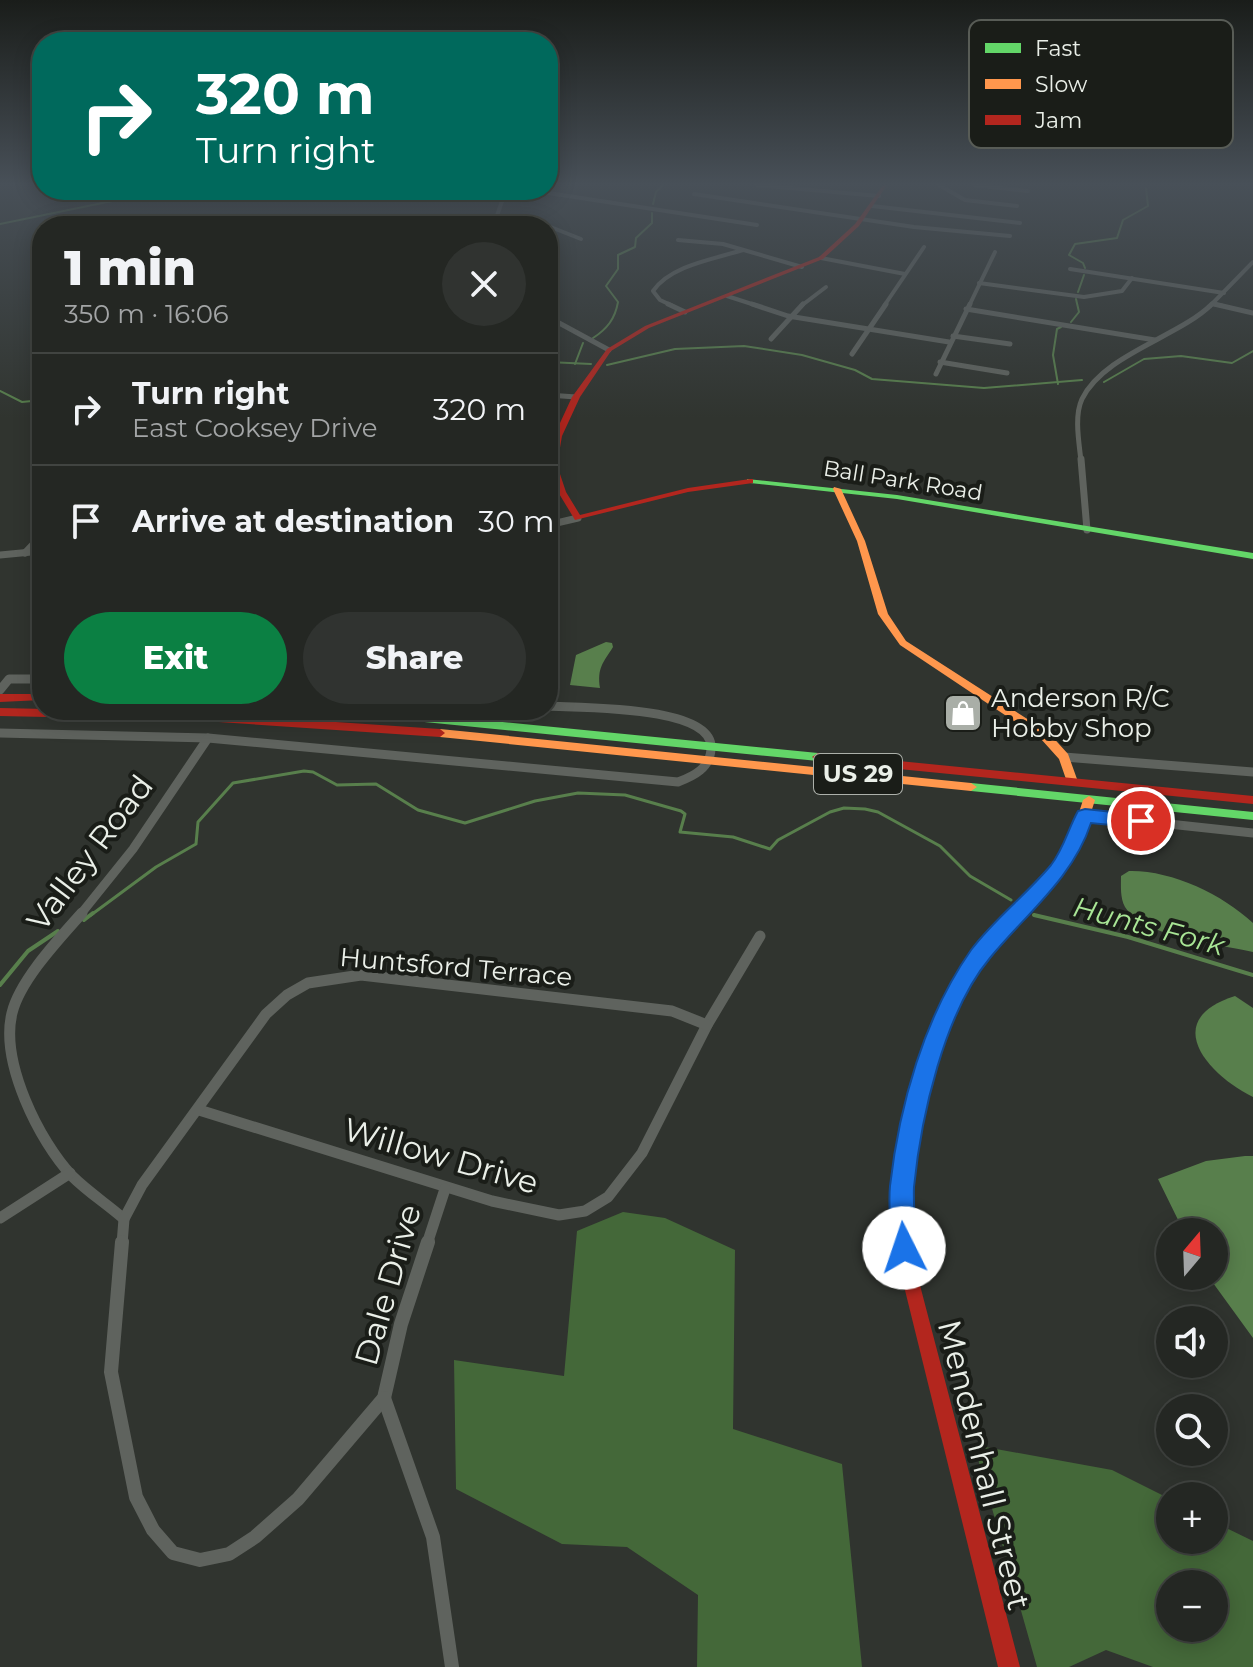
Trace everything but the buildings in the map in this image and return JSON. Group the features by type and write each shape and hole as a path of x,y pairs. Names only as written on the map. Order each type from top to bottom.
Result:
{"main road":[{"path":"558,436 576,397 609,350 632,333 811,263"},
{"path":"558,480 578,518"},
{"name":"Ball Park Road","path":"578,518 732,482 785,483 1253,556"},
{"path":"837,489 861,541 883,614 903,643 917,655 1026,721 1064,757 1071,779 1066,785 1030,782 970,786"},
{"path":"0,698 32,697"},
{"name":"US 29","path":"0,712 32,712"},
{"name":"US 29","path":"278,720 1071,779 1253,800"},
{"name":"US 29","path":"434,720 711,751 1089,800 1253,816"},
{"path":"1089,800 1094,792 1162,791"},
{"name":"Mendenhall Street","path":"1009,1667 908,1270 901,1225 902,1189 916,1108 939,1033 956,992 980,954 1058,869 1075,843 1089,800"}],"street":[{"path":"685,312 656,297 653,291 656,284 671,275 706,263"},
{"path":"787,263 802,267"},
{"path":"846,263 905,274"},
{"path":"852,354 913,263"},
{"path":"936,374 989,263"},
{"path":"1087,530 1078,426 1082,399 1110,367 1214,304 1252,263"},
{"path":"1070,269 1224,293"},
{"path":"979,283 1096,297 1122,291 1132,278"},
{"path":"771,339 788,316 826,287"},
{"path":"727,296 788,316 870,329 1010,344"},
{"path":"1214,304 1253,313"},
{"path":"966,309 1155,340"},
{"path":"558,322 609,350"},
{"path":"940,362 1007,373"},
{"path":"558,396 576,397"},
{"name":"Ball Park Road","path":"558,523 578,518"},
{"path":"25,553 32,546"},
{"path":"0,555 32,552"},
{"path":"0,690 9,679 32,679"},
{"path":"208,738 678,782 692,778 704,769 711,751 708,733 697,725 675,718 558,707"},
{"name":"Valley Road","path":"0,733 208,738"},
{"name":"Valley Road","path":"124,1219 70,1173 26,1106 11,1073 6,1051 9,1020 47,957 122,865 208,738"},
{"path":"1064,757 1253,772"},
{"path":"1085,815 1253,833"},
{"name":"Willow Drive","path":"199,1110 445,1189 559,1215 585,1211 608,1197 642,1153 707,1025 760,936"},
{"name":"Huntsford Terrace","path":"124,1219 142,1185 266,1014 284,995 306,982 328,976 361,975 672,1011 707,1025"},
{"path":"0,1218 70,1173"},
{"name":"Dale Drive","path":"384,1398 401,1324 445,1189"},
{"path":"124,1219 111,1372 136,1497 153,1530 173,1553 200,1560 229,1554 255,1537 298,1499 384,1398"},
{"path":"384,1398 433,1537 452,1667"}],"shaded area":[{"path":"623,1212 665,1218 735,1250 733,1429 842,1464 862,1667 697,1667 698,1595 627,1547 562,1544 456,1489 454,1360 564,1376 577,1231"},
{"path":"974,1445 1112,1470 1156,1492 1156,1554 1228,1554 1228,1529 1253,1541 1253,1667 1153,1667 1106,1650 1069,1667 1037,1667"}],"water":[{"path":"606,642 612,643 613,647 600,670 600,688 570,685 576,655"},
{"path":"1129,871 1179,879 1226,902 1253,923 1253,952 1165,933 1135,918 1125,907 1122,896 1121,876"},
{"path":"1235,996 1253,1008 1253,1097 1207,1062 1195,1033 1199,1019 1212,1006"},
{"path":"1253,1156 1253,1338 1218,1290 1228,1290 1228,1218 1177,1218 1158,1179 1206,1161"}],"waterway":[{"path":"593,338 610,323 617,308 618,302 606,286 618,269 618,263"},
{"path":"1083,263 1085,268"},
{"path":"1078,292 1084,275"},
{"path":"1071,322 1079,312 1076,299"},
{"path":"1058,382 1053,355 1057,329 1061,327"},
{"path":"575,363 583,343"},
{"path":"607,365 675,349 744,346 802,355 855,370 872,379 984,388 1058,382"},
{"path":"1104,382 1144,359 1181,356 1232,363 1253,351"},
{"path":"558,362 575,363"},
{"path":"575,363 591,364"},
{"path":"1058,382 1082,380"},
{"path":"0,391 22,402 32,401"},
{"name":"Hunts Fork","path":"91,915 156,867 196,844 198,822 233,783 304,771 313,772 337,785 376,784 418,810 465,823 535,801 578,793 625,795 681,811 685,814 680,832 733,837 770,849 778,840 830,812 844,808 865,809 878,812 940,846 970,876 1011,900"},
{"name":"Hunts Fork","path":"84,920 93,913"},
{"name":"Hunts Fork","path":"1034,915 1128,937 1253,975"},
{"name":"Hunts Fork","path":"0,985 28,951 58,931"}],"traffic: fast":[{"path":"750,481 897,497 1253,556"},
{"path":"445,720 818,757"},
{"path":"971,787 1253,816"}],"traffic: slow":[{"path":"837,489 861,541 883,614 903,643 1045,736 1064,757 1071,779"},
{"path":"440,733 971,787"},
{"path":"918,1099 938,1032 966,974 1059,866 1081,825 1089,800"}],"traffic: jam":[{"path":"558,436 576,397 609,350 647,327 809,263"},
{"path":"558,480 578,518 688,490 750,481"},
{"path":"0,698 32,697"},
{"path":"0,712 32,713"},
{"path":"248,720 440,733"},
{"path":"818,757 1253,800"},
{"path":"918,1099 902,1191 908,1270 1009,1667"}],"place":[{"name":"Anderson R/C Hobby Shop","path":"963,713"}],"route":[{"path":"904,1248 902,1189 916,1108 939,1033 956,992 980,954 1058,869 1075,843 1085,815 1141,821"}]}
